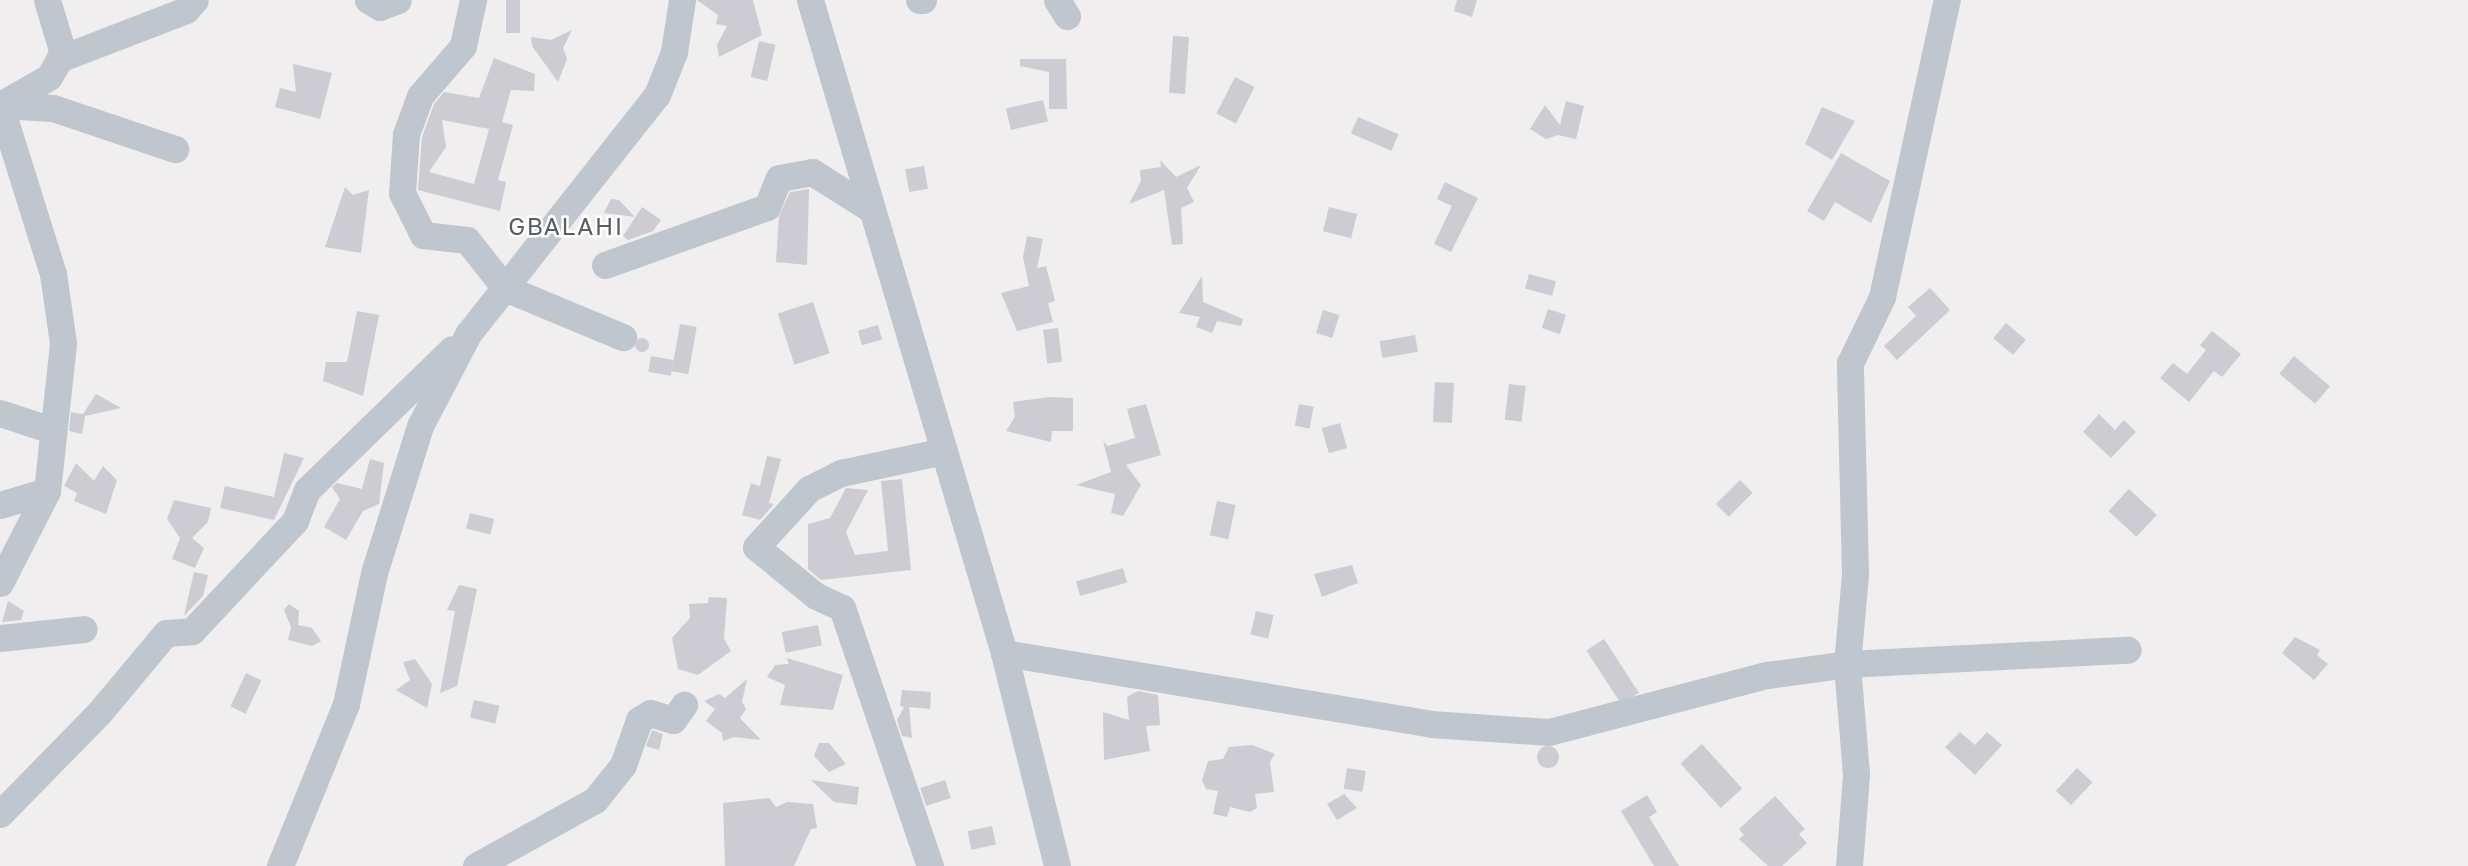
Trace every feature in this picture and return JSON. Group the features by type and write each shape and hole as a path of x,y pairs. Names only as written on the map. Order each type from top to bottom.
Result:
{"street":[{"path":"0,105 49,77 63,53 47,0"},
{"path":"59,59 186,10 195,0"},
{"path":"368,0 380,6 398,0"},
{"path":"473,0 463,46 420,96 406,134 402,193 423,235 467,240 505,288 623,337"},
{"path":"0,814 99,714 166,633 192,630 295,521 307,490 468,334 657,95 674,52 682,0"},
{"path":"810,0 1004,653 1057,866"},
{"path":"1849,866 1856,774 1847,664 1855,574 1850,363 1882,297 1947,0"},
{"path":"0,105 53,108 175,149"},
{"path":"0,105 30,188 54,285 63,343 51,429 47,491 0,583"},
{"path":"605,265 767,207 779,178 812,172 872,210"},
{"path":"280,866 346,704 374,573 420,426 468,334"},
{"path":"0,413 51,429"},
{"path":"930,866 842,608 816,596 756,547 809,489 841,473 944,451"},
{"path":"0,505 47,491"},
{"path":"0,638 84,629"},
{"path":"1004,653 1431,724 1549,732 1677,696 1847,664 2128,650"},
{"path":"476,866 595,800 623,765 639,720 650,713 673,720 684,705"}],"building":[{"path":"506,0 520,0 520,33 506,33"},
{"path":"697,0 753,0 762,35 719,57 717,45 727,26 716,24 718,15"},
{"path":"1457,0 1477,0 1472,17 1454,11"},
{"path":"572,30 563,48 567,59 558,82 532,46 531,37 551,40"},
{"path":"1173,36 1189,37 1185,94 1169,93"},
{"path":"759,41 776,45 767,81 751,77"},
{"path":"494,58 535,74 534,91 511,90 502,122 513,125 498,180 506,182 500,211 418,190 422,137 434,104 444,92 479,98","holes":["442,120 489,129 474,184 429,172 446,147"]},
{"path":"1020,59 1066,59 1067,109 1049,109 1049,72 1020,66"},
{"path":"293,64 332,73 320,119 275,107 280,88 296,92"},
{"path":"1235,77 1255,87 1236,124 1216,114"},
{"path":"1043,100 1048,121 1011,130 1006,109"},
{"path":"1566,101 1584,106 1576,139 1558,135 1546,139 1530,129 1545,105 1560,125"},
{"path":"1822,107 1855,121 1832,160 1805,144"},
{"path":"1358,117 1399,134 1391,151 1351,134"},
{"path":"1841,153 1890,181 1871,223 1835,202 1824,221 1807,211"},
{"path":"1160,160 1176,177 1201,165 1187,188 1194,202 1181,208 1183,244 1172,245 1164,190 1129,204 1141,181 1140,170 1161,167"},
{"path":"924,166 928,189 909,192 905,169"},
{"path":"1445,182 1478,198 1451,252 1434,244 1452,206 1437,199"},
{"path":"345,187 353,195 369,190 361,253 325,247"},
{"path":"809,189 807,265 776,262 779,216 790,192"},
{"path":"611,199 619,200 635,217 604,213"},
{"path":"642,207 661,220 653,231 628,240 623,236"},
{"path":"1329,207 1357,214 1351,238 1323,231"},
{"path":"1027,236 1043,239 1037,268 1046,266 1055,301 1048,303 1053,322 1017,331 1001,293 1029,286 1023,257"},
{"path":"1529,274 1556,281 1552,296 1525,288"},
{"path":"1202,276 1203,302 1243,319 1241,326 1217,321 1212,333 1196,327 1200,317 1179,313"},
{"path":"1930,288 1950,310 1897,360 1884,346 1916,316 1908,307"},
{"path":"813,302 830,353 794,365 778,313"},
{"path":"1548,309 1566,315 1560,334 1542,328"},
{"path":"1323,310 1339,315 1332,338 1316,333"},
{"path":"357,311 379,315 363,396 323,381 326,362 347,362"},
{"path":"2006,323 2026,340 2013,355 1993,338"},
{"path":"680,324 697,327 688,374 672,371"},
{"path":"878,325 882,339 862,345 858,331"},
{"path":"1058,328 1062,362 1047,364 1043,330"},
{"path":"2212,331 2241,354 2222,377 2214,371 2189,402 2160,378 2173,363 2187,374 2206,350 2200,345"},
{"path":"1415,335 1418,352 1382,358 1380,341"},
{"path":"639,338 645,338 649,345 645,352 639,352 635,348 635,342"},
{"path":"651,356 674,360 671,376 648,372"},
{"path":"2294,356 2330,386 2315,404 2279,374"},
{"path":"1435,382 1454,383 1452,423 1433,422"},
{"path":"1509,384 1526,386 1521,422 1505,420"},
{"path":"96,394 121,408 85,416 82,434 69,431 71,412 83,414"},
{"path":"1050,397 1073,398 1073,431 1052,431 1051,442 1006,431 1015,417 1013,402"},
{"path":"1146,404 1161,455 1126,465 1141,485 1123,516 1111,513 1115,494 1076,485 1111,472 1103,441 1108,446 1135,438 1127,409"},
{"path":"1299,404 1314,407 1310,428 1295,426"},
{"path":"2099,414 2115,430 2124,420 2136,432 2111,458 2083,432"},
{"path":"1340,423 1347,448 1329,453 1322,428"},
{"path":"284,453 304,458 274,520 220,508 225,486 274,497"},
{"path":"767,456 781,459 769,503 774,504 760,520 742,515 751,483 760,486"},
{"path":"370,459 384,463 379,504 363,511 346,540 324,527 340,499 332,487 337,483 362,489"},
{"path":"76,463 94,481 103,466 117,480 106,514 74,501 77,493 64,486"},
{"path":"902,479 911,570 821,580 808,569 808,524 830,518 846,488 868,490 846,532 855,555 888,551 881,481"},
{"path":"1740,480 1753,493 1729,517 1716,504"},
{"path":"2129,489 2157,515 2136,537 2109,511"},
{"path":"174,500 211,508 208,522 192,538 204,548 195,568 172,559 180,538 167,519"},
{"path":"1217,501 1236,505 1228,539 1210,535"},
{"path":"470,513 494,519 490,535 466,529"},
{"path":"1352,565 1358,583 1322,597 1314,574"},
{"path":"1123,568 1127,582 1080,596 1076,582"},
{"path":"194,572 208,575 203,596 184,616"},
{"path":"459,585 477,589 457,686 440,693 455,611 447,610"},
{"path":"709,597 727,598 724,639 731,651 698,675 678,669 672,638 690,618 689,604 708,603"},
{"path":"8,601 24,611 21,620 2,622"},
{"path":"289,604 299,611 298,625 312,628 321,641 312,646 288,640 291,627 284,610"},
{"path":"1256,611 1274,615 1268,638 1251,634"},
{"path":"818,625 822,646 786,653 782,632"},
{"path":"2295,637 2320,650 2317,655 2328,664 2314,680 2282,653"},
{"path":"1604,639 1639,693 1621,704 1586,650"},
{"path":"787,658 843,675 833,710 780,705 785,685 767,677 775,665 789,664"},
{"path":"415,659 432,684 427,708 396,690 410,680 403,662"},
{"path":"246,673 261,680 246,714 230,707"},
{"path":"747,679 742,702 746,709 740,718 761,740 734,737 723,741 722,733 706,721 715,709 704,701 719,694 725,698"},
{"path":"902,690 931,692 930,709 909,707 912,738 902,736 897,720 904,707 900,706"},
{"path":"1138,691 1158,695 1160,725 1146,726 1150,751 1104,760 1103,712 1129,720 1127,697"},
{"path":"474,700 499,706 495,723 470,718"},
{"path":"652,730 663,734 659,750 646,746"},
{"path":"1960,732 1975,745 1987,732 2002,745 1975,775 1945,747"},
{"path":"819,743 829,743 846,764 829,772 814,756"},
{"path":"1702,744 1742,789 1721,808 1680,763"},
{"path":"1252,745 1275,754 1270,762 1274,792 1255,794 1257,808 1250,812 1230,807 1227,817 1213,814 1218,791 1206,789 1202,780 1208,761 1223,759 1229,747"},
{"path":"1544,746 1552,746 1559,753 1559,761 1552,768 1544,768 1537,761 1537,753"},
{"path":"1347,768 1366,771 1362,792 1344,789"},
{"path":"2077,768 2092,782 2071,805 2056,791"},
{"path":"811,780 859,787 857,805 834,802"},
{"path":"945,780 951,798 926,806 920,788"},
{"path":"1344,794 1357,808 1337,820 1327,804"},
{"path":"1647,795 1657,812 1649,817 1679,866 1654,866 1621,811"},
{"path":"1775,796 1805,829 1799,834 1807,843 1782,866 1768,866 1739,839 1744,835 1739,829"},
{"path":"769,798 776,807 787,802 813,804 817,828 811,829 794,866 725,866 723,803"},
{"path":"992,826 996,845 971,850 968,831"}],"district":[{"name":"GBALAHI","path":"566,226"}]}
